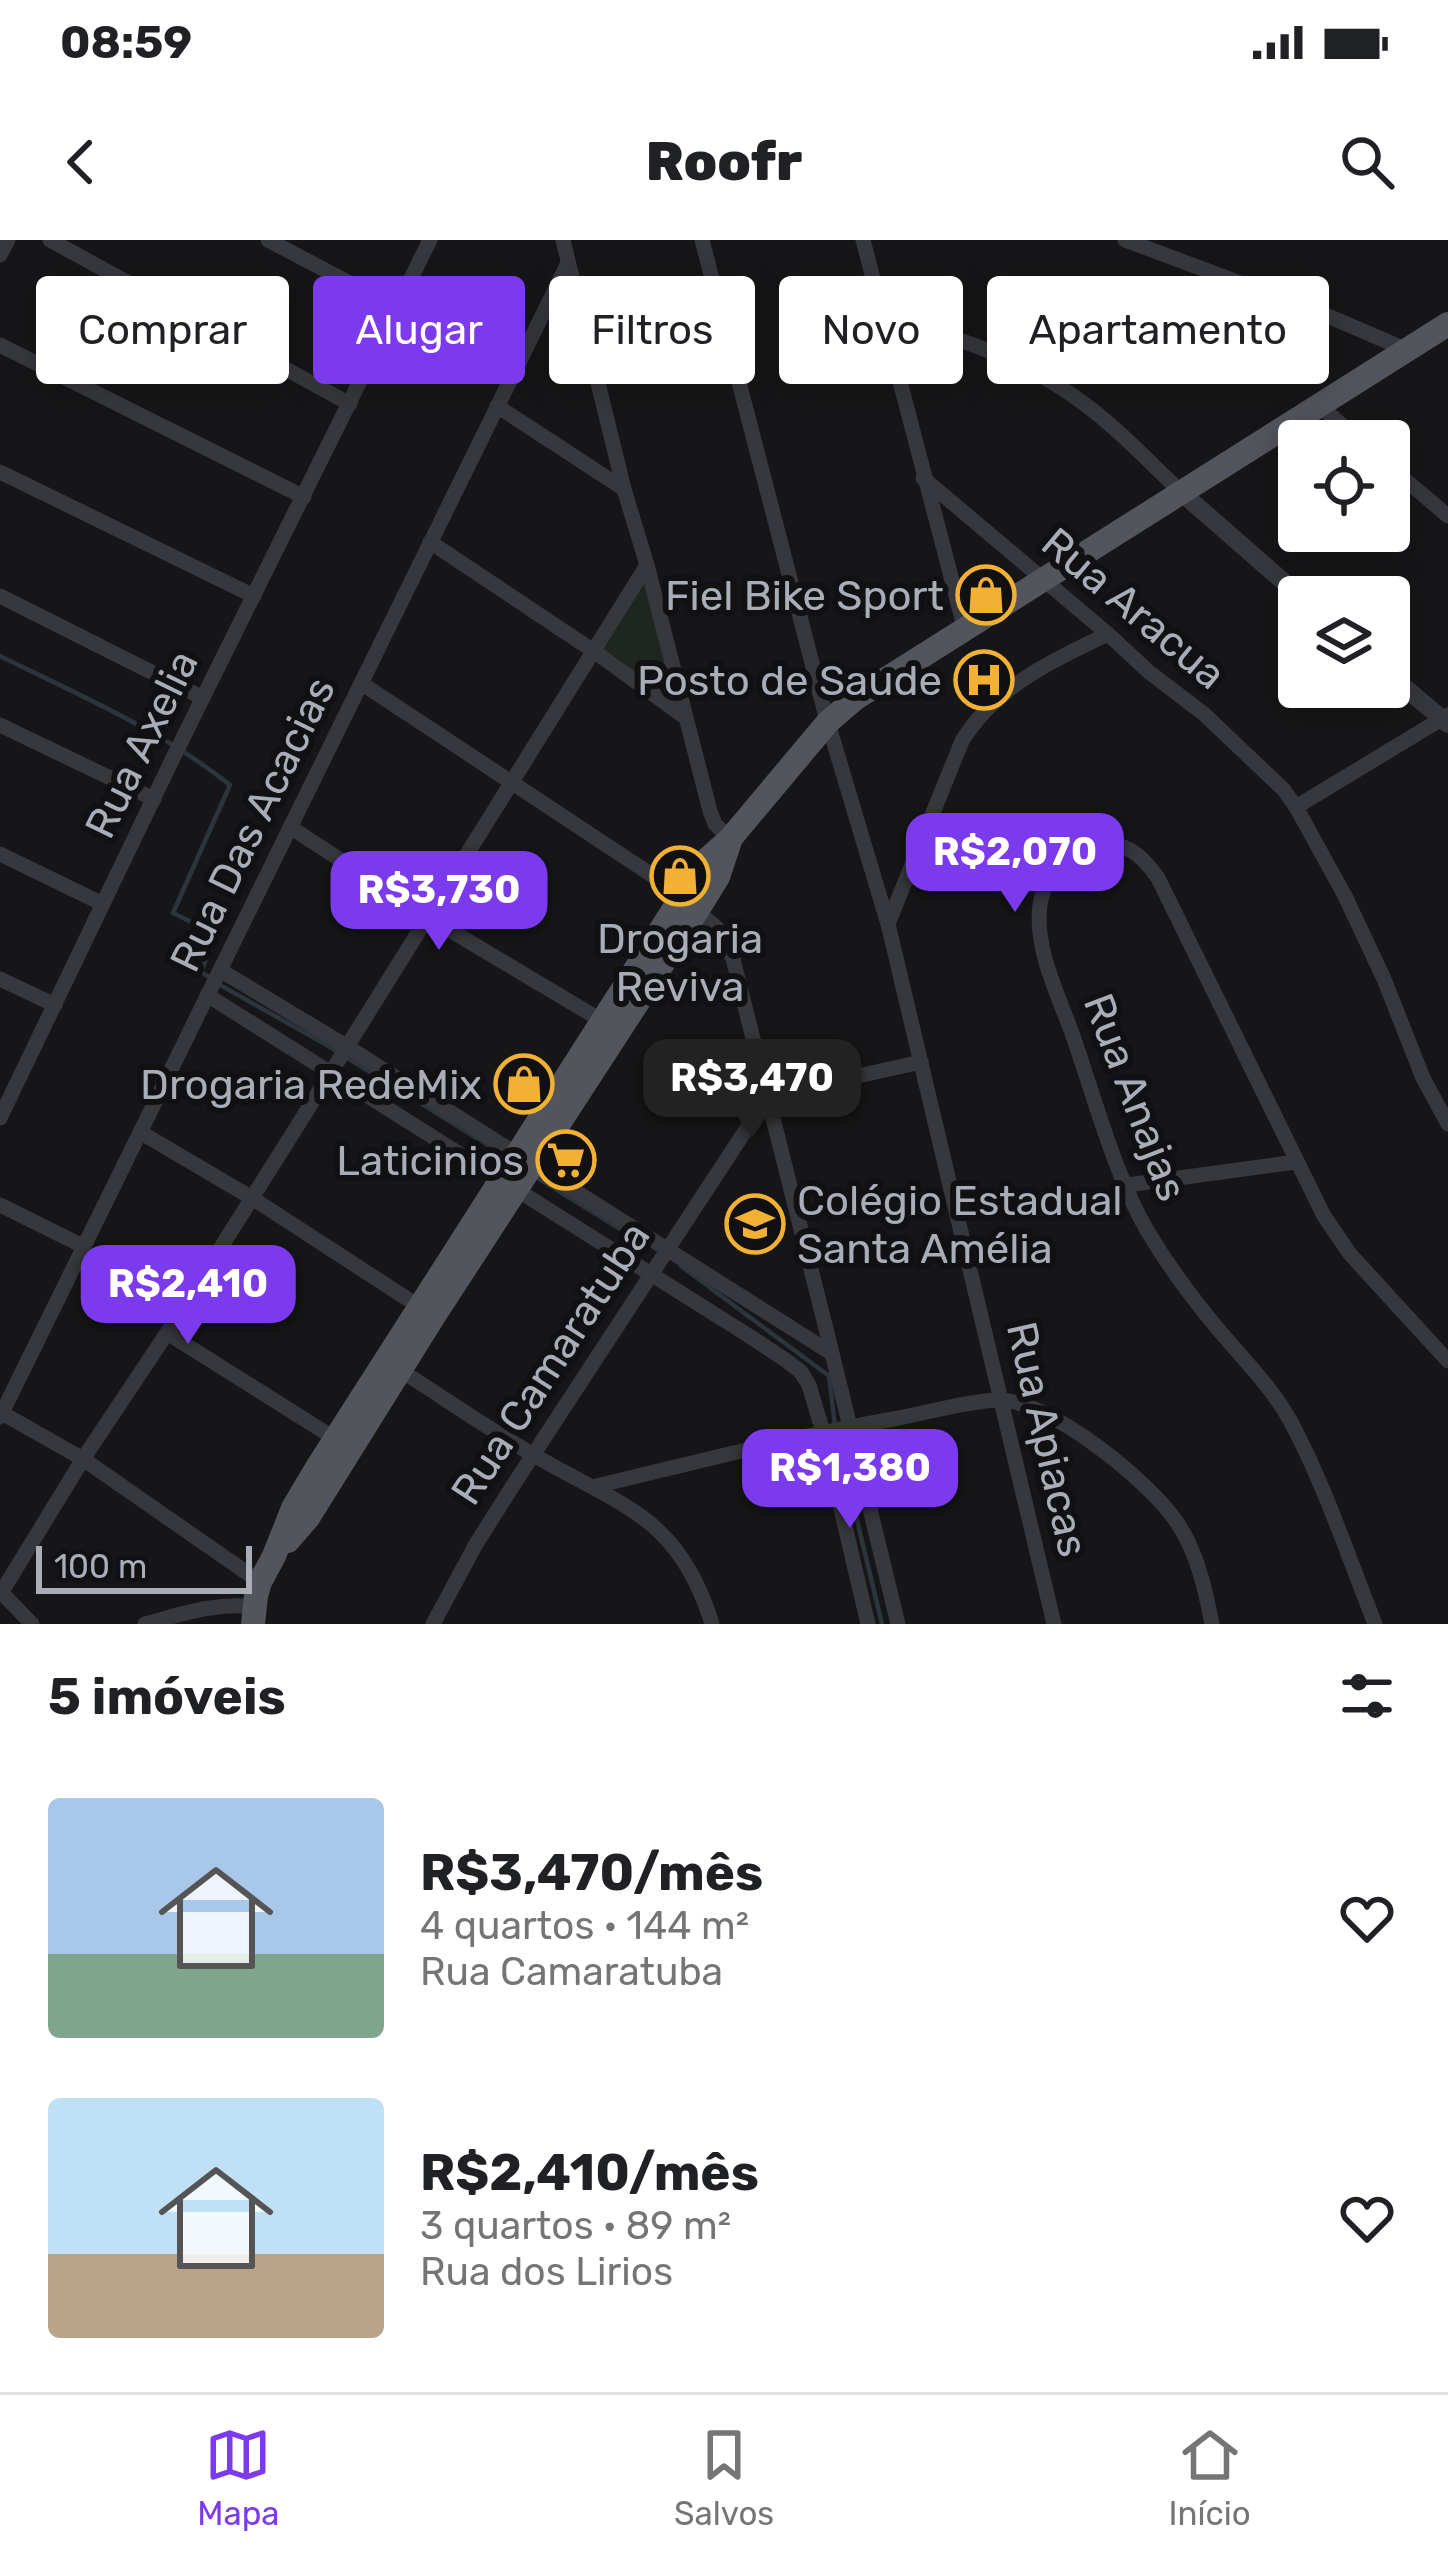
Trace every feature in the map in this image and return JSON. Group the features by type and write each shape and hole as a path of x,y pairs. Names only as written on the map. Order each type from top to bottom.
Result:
{"main road":[{"path":"255,1604 293,1508 334,1438 426,1311 690,903 718,877 730,839 827,717 1448,324"},
{"path":"274,1556 308,1518 400,1370 426,1311"}],"street":[{"path":"0,255 8,240"},
{"path":"50,240 350,404"},
{"path":"268,240 335,276"},
{"name":"Rua Axelia","path":"411,276 430,240"},
{"path":"562,240 710,811 730,839"},
{"name":"Rua Apiacas","path":"702,240 827,717 888,924 1054,1624"},
{"path":"862,240 872,276"},
{"path":"1125,240 1321,313 1408,351"},
{"name":"Rua Das Acacias","path":"1,1415 568,263"},
{"path":"963,341 1026,367 1074,396 1278,577"},
{"path":"0,345 304,496"},
{"name":"Rua Axelia","path":"0,1118 359,384"},
{"path":"900,384 965,630"},
{"path":"497,406 624,489"},
{"path":"1319,406 1335,420"},
{"path":"0,472 254,596"},
{"name":"Rua Aracua","path":"923,478 1222,730 1284,790 1345,896 1423,1078 1448,1124"},
{"path":"1410,484 1448,516"},
{"path":"430,542 686,718"},
{"path":"32,1624 1,1592 647,565"},
{"path":"0,596 203,698"},
{"path":"888,924 974,721 1016,682 1108,634"},
{"path":"361,683 690,903 716,928 733,958 898,1624"},
{"path":"1296,807 1446,719 1410,691"},
{"path":"0,725 154,799"},
{"path":"290,827 428,917 611,1026"},
{"name":"Rua Anajas","path":"1375,1624 1316,1472 1289,1419 1258,1373 1174,1273 1144,1226 1127,1185 1050,972 1041,934 1040,905 1056,866 1076,850 1120,845 1132,850 1158,878 1324,1216 1349,1254 1448,1361"},
{"path":"0,854 103,904"},
{"path":"220,970 831,1353"},
{"path":"0,979 55,1005"},
{"path":"207,995 801,1372 823,1432 868,1624"},
{"path":"768,1096 921,1062"},
{"name":"Rua Camaratuba","path":"434,1624 476,1544 768,1096"},
{"path":"140,1132 426,1311"},
{"path":"1127,1185 1296,1162"},
{"path":"0,1205 83,1246"},
{"path":"167,1333 334,1438"},
{"path":"400,1370 534,1456 596,1486 650,1522 686,1563 702,1590 712,1624"},
{"path":"596,1486 823,1432 1001,1400 1037,1409 1076,1430 1159,1500 1194,1554 1212,1624"},
{"path":"1,1415 83,1459 255,1604"},
{"path":"146,1624 205,1608 255,1604"}],"shaded area":[{"path":"648,567 684,708 596,651"}],"waterway":[{"path":"0,656 148,730 230,785 173,913 216,934 201,972 211,978"},
{"path":"220,985 493,1148"},
{"path":"533,1175 630,1235"},
{"path":"681,1266 829,1376 835,1426"},
{"path":"837,1437 882,1624"}],"place":[{"name":"Fiel Bike Sport","path":"986,595"},
{"name":"Posto de Saude","path":"984,680"},
{"name":"Drogaria Reviva","path":"680,876"},
{"name":"Drogaria RedeMix","path":"524,1084"},
{"name":"Laticinios","path":"566,1160"},
{"name":"Colégio Estadual Santa Amélia","path":"755,1224"}]}
